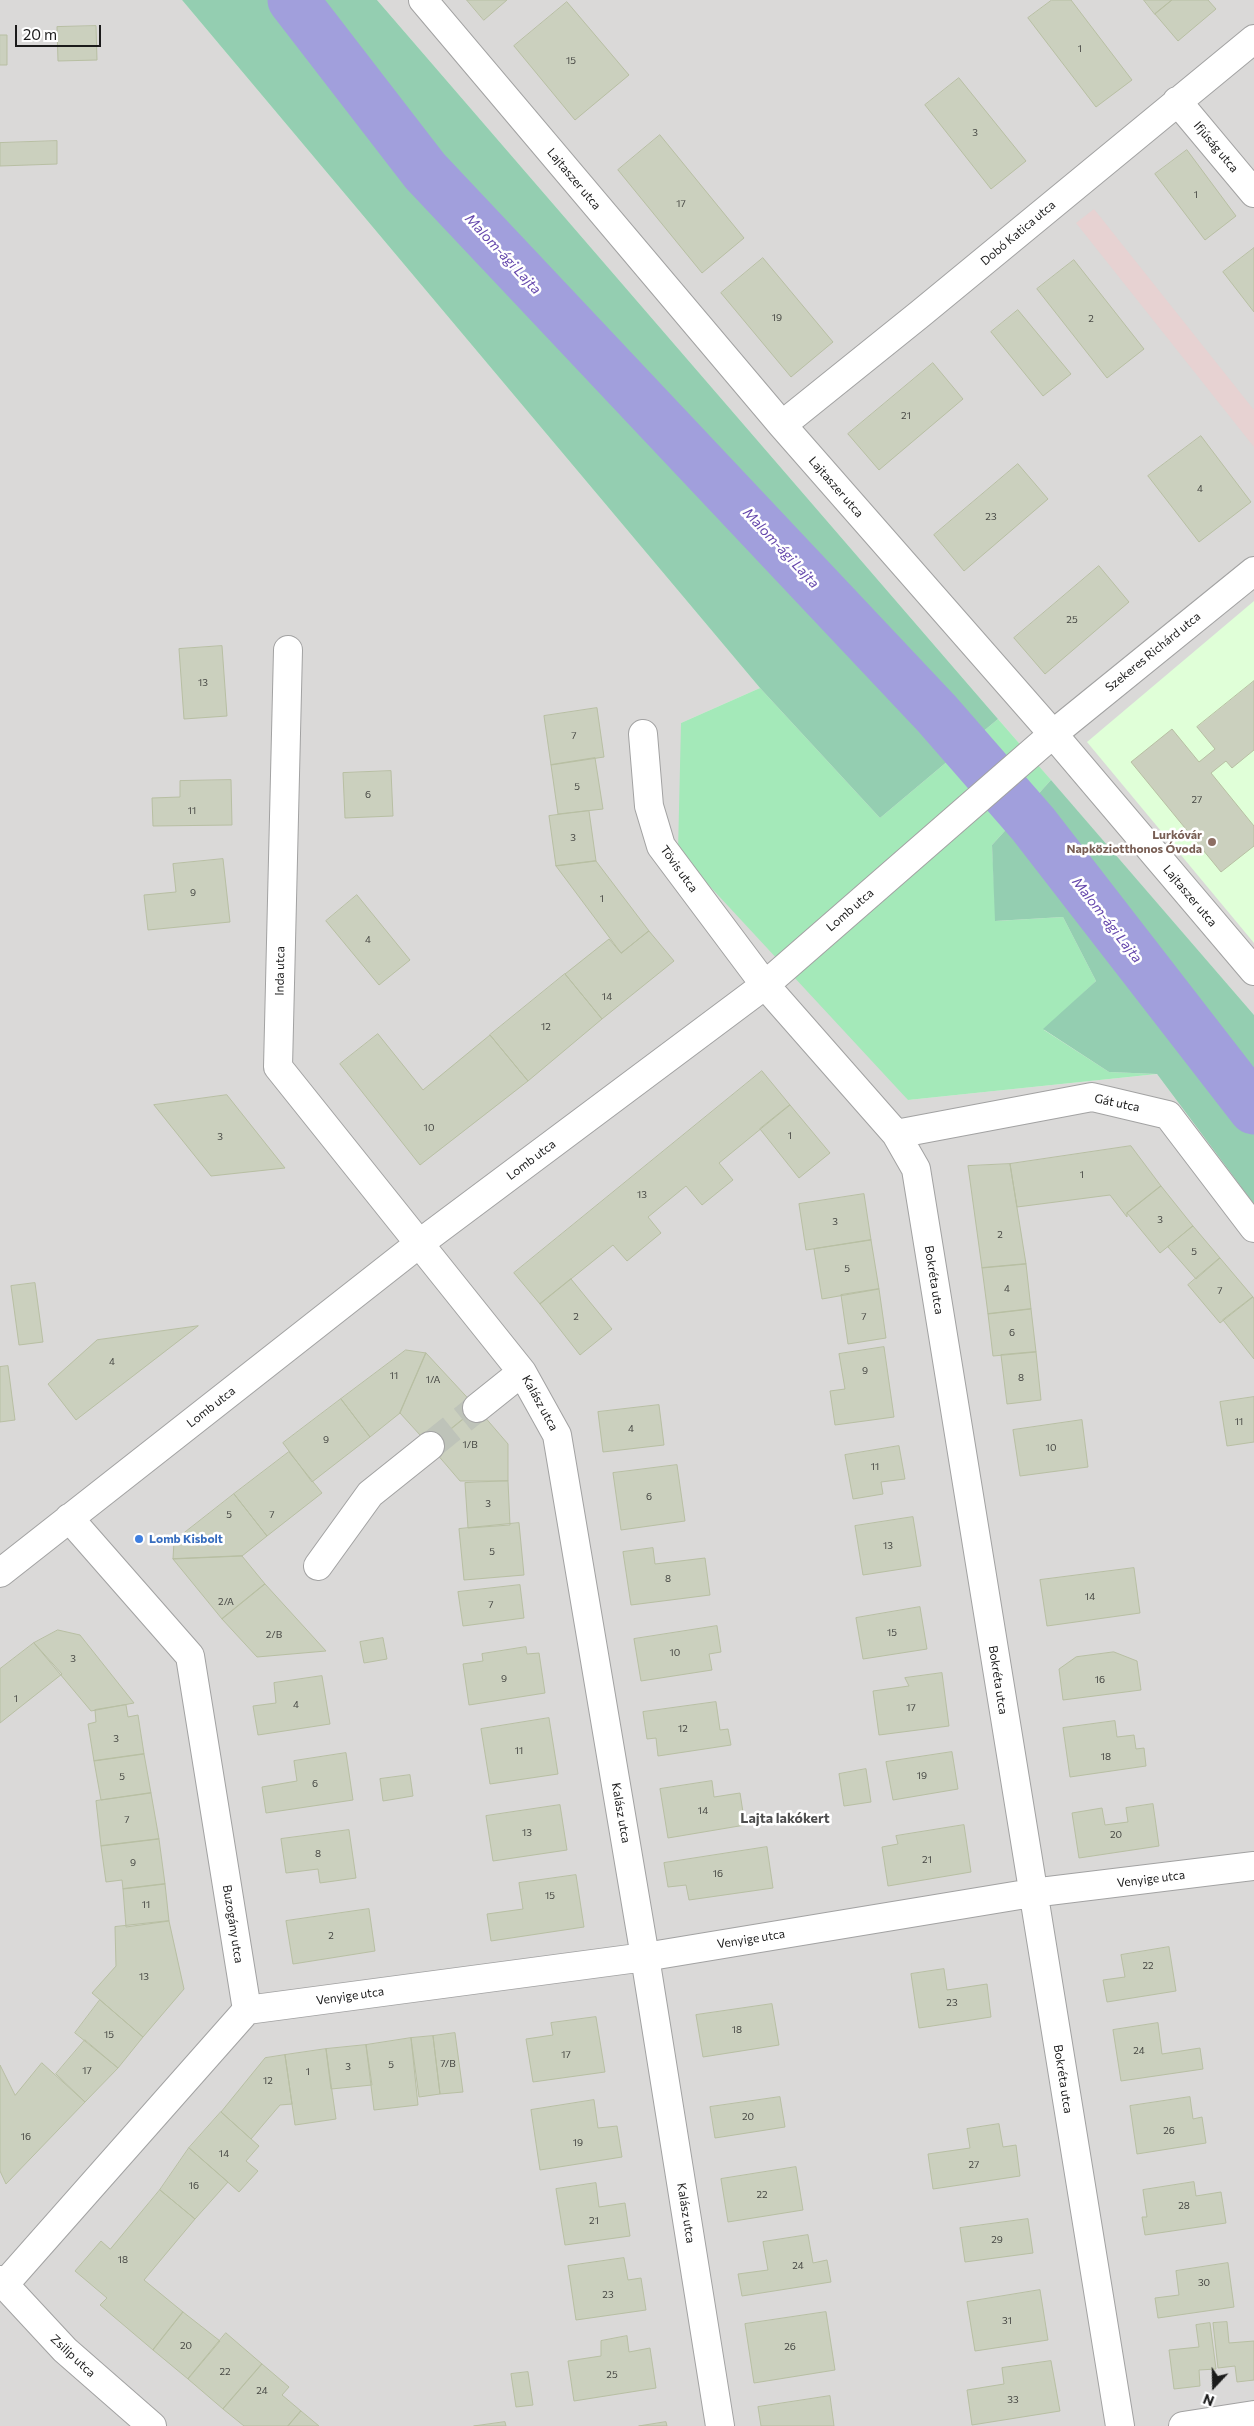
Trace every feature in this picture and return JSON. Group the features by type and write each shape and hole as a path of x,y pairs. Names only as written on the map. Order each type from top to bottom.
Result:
{"street":[{"name":"Lajtaszer utca","path":"422,0 782,425 1053,734 1254,971"},
{"name":"Dobó Katica utca","path":"782,425 1254,39"},
{"name":"Ifjúság utca","path":"1177,101 1254,193"},
{"name":"Szekeres Richárd utca","path":"1053,734 1254,571"},
{"name":"Inda utca","path":"288,650 278,1067 420,1243"},
{"name":"Tövis utca","path":"643,734 649,806 661,846 765,985"},
{"name":"Lomb utca","path":"0,1573 420,1243 765,985 1053,734"},
{"name":"Bokréta utca","path":"765,985 896,1134 916,1169 1120,2426"},
{"name":"Gát utca","path":"896,1134 1092,1097 1168,1115 1254,1228"},
{"name":"Kalász utca","path":"420,1243 522,1372 557,1435 646,1957 720,2426"},
{"path":"476,1408 522,1372"},
{"path":"318,1566 370,1494 430,1446"},
{"name":"Buzogány utca","path":"69,1518 190,1656 247,2010"},
{"name":"Venyige utca","path":"247,2010 646,1957 1032,1893 1254,1866"},
{"path":"2,2283 247,2010"},
{"name":"Zsilip utca","path":"2,2283 65,2350 152,2426"},
{"path":"1183,2426 1254,2415"}],"shaded area":[{"path":"0,0 182,0 760,688 681,723 908,1100 1157,1074 1254,1204 1254,2426 0,2426"},
{"path":"182,0 377,0 998,719 880,818 760,688"},
{"path":"377,0 1254,0 1254,1015 998,719"},
{"path":"1094,209 1254,410 1254,447 1076,223"},
{"name":"Lurkóvár Napköziotthonos Óvoda","path":"1254,601 1254,943 1087,742"},
{"path":"760,688 880,818 998,719 1051,780 992,845 996,921 1063,917 1096,981 1044,1030 1109,1072 1157,1074 908,1100 678,852 681,723"},
{"path":"1051,780 1254,1015 1254,1204 1157,1074 1109,1072 1043,1029 1096,981 1063,917 995,921 992,845"}],"building":[{"path":"467,0 507,0 484,20"},
{"path":"1052,0 1071,0 1132,80 1096,107 1028,18"},
{"path":"1144,0 1172,0 1155,14"},
{"path":"1172,0 1208,0 1216,9 1178,41 1155,14"},
{"path":"567,2 629,75 575,120 514,46"},
{"path":"96,26 97,60 58,61 57,27"},
{"path":"0,35 7,35 7,65 0,65"},
{"path":"959,78 1026,161 991,189 925,105"},
{"path":"660,135 744,238 702,273 618,170"},
{"path":"57,141 57,164 0,166 0,143"},
{"path":"1187,150 1236,216 1205,240 1155,174"},
{"path":"1254,248 1254,312 1223,272"},
{"path":"763,258 833,342 791,377 721,293"},
{"path":"1074,260 1144,349 1107,378 1037,289"},
{"path":"1018,310 1071,374 1043,396 991,332"},
{"path":"933,363 963,399 879,470 848,434"},
{"path":"1201,436 1251,502 1199,542 1148,476"},
{"path":"1018,464 1048,499 964,571 934,535"},
{"path":"1099,566 1129,602 1045,674 1014,638"},
{"path":"222,646 227,716 184,719 179,649"},
{"path":"1254,681 1254,750 1232,768 1226,761 1211,773 1254,826 1254,846 1221,872 1131,762 1172,729 1199,762 1215,749 1197,727"},
{"path":"597,708 604,757 551,765 544,716"},
{"path":"595,758 603,809 558,814 551,765"},
{"path":"391,771 393,816 345,818 343,773"},
{"path":"231,780 232,825 153,826 152,798 180,797 180,781"},
{"path":"589,811 596,861 556,866 549,816"},
{"path":"223,859 230,922 148,930 144,895 176,892 173,864"},
{"path":"596,861 649,931 621,953 556,866"},
{"path":"357,895 410,960 379,985 326,921"},
{"path":"649,931 674,961 602,1019 565,974 609,939 621,953"},
{"path":"565,974 602,1019 528,1081 490,1035"},
{"path":"378,1034 423,1090 490,1035 528,1081 420,1165 340,1064"},
{"path":"762,1071 790,1105 719,1163 733,1180 702,1205 686,1186 648,1217 661,1233 627,1261 613,1245 540,1304 514,1273"},
{"path":"227,1095 285,1168 211,1176 154,1105"},
{"path":"790,1105 830,1153 799,1178 760,1129"},
{"path":"1131,1146 1161,1186 1127,1213 1127,1217 1110,1195 1017,1207 1010,1164"},
{"path":"1010,1164 1026,1264 982,1268 968,1166"},
{"path":"1161,1186 1193,1226 1160,1253 1127,1213"},
{"path":"864,1194 871,1240 806,1250 799,1204"},
{"path":"1193,1226 1220,1258 1196,1279 1168,1247"},
{"path":"871,1240 879,1289 822,1299 814,1249"},
{"path":"1220,1258 1253,1297 1220,1323 1188,1285"},
{"path":"1026,1264 1031,1309 988,1314 982,1268"},
{"path":"571,1279 612,1329 580,1355 540,1304"},
{"path":"35,1283 43,1342 19,1345 11,1286"},
{"path":"879,1289 886,1338 848,1344 841,1295"},
{"path":"1253,1297 1254,1299 1254,1359 1223,1320"},
{"path":"1031,1309 1036,1352 993,1356 988,1314"},
{"path":"198,1326 76,1420 48,1384 97,1340"},
{"path":"884,1347 894,1417 835,1425 830,1391 845,1389 839,1354"},
{"path":"406,1350 426,1353 400,1413 370,1437 341,1399"},
{"path":"1036,1352 1041,1400 1007,1404 1001,1355"},
{"path":"426,1353 477,1408 430,1446 400,1413"},
{"path":"8,1366 15,1420 0,1422 0,1367"},
{"path":"1254,1397 1254,1442 1227,1446 1220,1402"},
{"path":"341,1399 370,1437 312,1482 283,1443"},
{"path":"659,1405 664,1445 603,1452 598,1412"},
{"path":"477,1408 508,1444 508,1481 460,1481 430,1446"},
{"path":"1082,1420 1088,1467 1020,1476 1013,1430"},
{"path":"899,1446 905,1479 881,1482 883,1494 853,1499 845,1455"},
{"path":"289,1452 322,1493 267,1536 234,1494"},
{"path":"677,1465 685,1521 621,1530 613,1473"},
{"path":"508,1481 510,1525 468,1528 465,1483"},
{"path":"234,1494 267,1536 242,1556 173,1559 174,1541"},
{"path":"913,1517 921,1566 863,1575 855,1526"},
{"path":"519,1523 524,1575 464,1580 459,1529"},
{"path":"653,1548 655,1564 705,1558 710,1595 631,1605 623,1552"},
{"path":"242,1556 265,1584 222,1619 173,1559"},
{"path":"1134,1568 1140,1613 1047,1626 1040,1580"},
{"path":"265,1584 326,1651 257,1657 222,1619"},
{"path":"520,1585 524,1618 463,1626 458,1592"},
{"path":"920,1607 927,1649 863,1659 856,1618"},
{"path":"717,1626 721,1652 709,1654 712,1670 641,1681 634,1639"},
{"path":"58,1630 80,1635 134,1703 91,1711 34,1643"},
{"path":"383,1638 387,1659 364,1663 360,1642"},
{"path":"34,1643 62,1674 0,1723 0,1669"},
{"path":"526,1647 527,1654 539,1653 545,1693 469,1705 463,1664 483,1661 482,1654"},
{"path":"1114,1652 1137,1661 1141,1690 1063,1700 1059,1669 1076,1657"},
{"path":"942,1673 949,1726 879,1735 873,1691 909,1686 905,1678"},
{"path":"322,1676 330,1724 258,1735 253,1706 276,1703 274,1683"},
{"path":"716,1702 720,1730 728,1729 731,1745 658,1756 656,1738 647,1739 643,1712"},
{"path":"126,1705 128,1717 138,1715 144,1754 94,1761 88,1724 96,1722 95,1710"},
{"path":"549,1718 558,1774 490,1784 481,1729"},
{"path":"1115,1721 1117,1737 1134,1735 1136,1749 1144,1748 1146,1766 1070,1777 1063,1728"},
{"path":"952,1752 958,1789 893,1800 886,1762"},
{"path":"346,1753 353,1800 266,1813 262,1787 297,1781 294,1761"},
{"path":"144,1754 151,1793 101,1800 94,1761"},
{"path":"866,1769 871,1802 844,1806 839,1774"},
{"path":"410,1775 413,1796 383,1801 380,1779"},
{"path":"712,1781 714,1797 740,1793 745,1825 668,1838 660,1789"},
{"path":"151,1793 159,1839 101,1846 96,1801"},
{"path":"1153,1804 1159,1846 1079,1858 1072,1813 1102,1808 1105,1825 1128,1822 1126,1808"},
{"path":"560,1805 567,1850 493,1861 486,1816"},
{"path":"964,1825 971,1872 888,1886 882,1847 898,1844 896,1836"},
{"path":"349,1830 356,1878 320,1883 318,1869 286,1873 281,1839"},
{"path":"159,1839 165,1884 123,1889 122,1880 106,1882 101,1846"},
{"path":"767,1847 773,1888 689,1900 686,1885 668,1887 664,1863"},
{"path":"576,1875 584,1927 491,1941 487,1914 523,1909 519,1883"},
{"path":"165,1884 169,1921 126,1927 123,1889"},
{"path":"369,1909 375,1951 293,1964 286,1921"},
{"path":"169,1921 184,1989 143,2037 92,1993 116,1966 115,1927"},
{"path":"1169,1947 1176,1991 1107,2002 1103,1980 1125,1977 1121,1955"},
{"path":"944,1969 947,1990 987,1984 991,2017 919,2028 911,1974"},
{"path":"100,2000 143,2037 118,2068 75,2033"},
{"path":"772,2004 779,2045 703,2057 696,2015"},
{"path":"596,2017 605,2072 533,2082 526,2039 553,2035 551,2023"},
{"path":"1158,2023 1162,2054 1200,2048 1203,2069 1121,2081 1113,2030"},
{"path":"455,2033 463,2092 440,2094 433,2036"},
{"path":"433,2036 440,2094 419,2097 411,2038"},
{"path":"411,2038 418,2105 374,2110 366,2045"},
{"path":"85,2040 118,2068 85,2102 56,2074"},
{"path":"366,2045 372,2085 331,2089 326,2049"},
{"path":"326,2049 336,2119 295,2125 285,2055"},
{"path":"285,2055 292,2104 280,2105 251,2139 221,2112 265,2058"},
{"path":"42,2063 85,2102 6,2184 0,2171 0,2065 15,2095"},
{"path":"780,2097 785,2127 715,2138 710,2107"},
{"path":"1190,2097 1193,2119 1202,2117 1206,2143 1137,2154 1130,2106"},
{"path":"594,2100 598,2128 617,2126 622,2157 540,2170 531,2110"},
{"path":"221,2112 259,2146 246,2161 258,2171 239,2192 189,2148"},
{"path":"999,2124 1003,2147 1016,2145 1020,2176 933,2189 928,2154 970,2148 967,2129"},
{"path":"189,2148 228,2182 195,2219 160,2190"},
{"path":"796,2167 803,2210 728,2222 721,2179"},
{"path":"1194,2182 1196,2196 1221,2192 1226,2223 1145,2235 1142,2217 1147,2217 1143,2190"},
{"path":"596,2183 599,2207 625,2203 630,2236 565,2245 556,2189"},
{"path":"160,2190 195,2219 144,2280 183,2312 153,2350 100,2305 107,2298 75,2271 101,2241 110,2249"},
{"path":"1028,2219 1033,2253 965,2262 960,2228"},
{"path":"808,2235 813,2263 827,2260 831,2282 742,2296 738,2274 768,2270 763,2242"},
{"path":"624,2258 628,2280 641,2278 646,2310 576,2320 568,2266"},
{"path":"1228,2263 1234,2307 1158,2318 1155,2298 1179,2295 1176,2271"},
{"path":"1040,2290 1048,2340 975,2351 967,2302"},
{"path":"183,2312 220,2341 188,2379 153,2350"},
{"path":"826,2312 835,2370 754,2383 745,2324"},
{"path":"1227,2322 1229,2343 1254,2341 1254,2380 1237,2382 1235,2366 1218,2368 1213,2323"},
{"path":"1210,2323 1216,2369 1199,2370 1200,2386 1174,2389 1169,2350 1199,2347 1196,2325"},
{"path":"226,2333 262,2364 223,2409 188,2379"},
{"path":"627,2336 629,2352 650,2348 656,2388 574,2401 568,2361 601,2356 601,2341"},
{"path":"1051,2361 1060,2411 972,2425 967,2390 1004,2384 1002,2368"},
{"path":"262,2364 289,2387 282,2395 301,2411 288,2426 244,2426 223,2409"},
{"path":"528,2372 533,2405 516,2407 511,2374"},
{"path":"830,2396 834,2426 761,2426 758,2407"},
{"path":"301,2411 319,2426 288,2426"},
{"path":"505,2422 506,2426 474,2426"},
{"path":"666,2422 667,2426 639,2426"}],"waterway":[{"name":"Malom-ági Lajta","path":"293,0 425,171 937,714 1033,824 1254,1109"}],"tunnel":[{"path":"430,1446 477,1408"}],"place":[{"name":"Lurkóvár Napköziotthonos Óvoda","path":"1212,842"},
{"name":"Lomb Kisbolt","path":"139,1539"}],"district":[{"name":"Lajta lakókert","path":"785,1818"}]}
